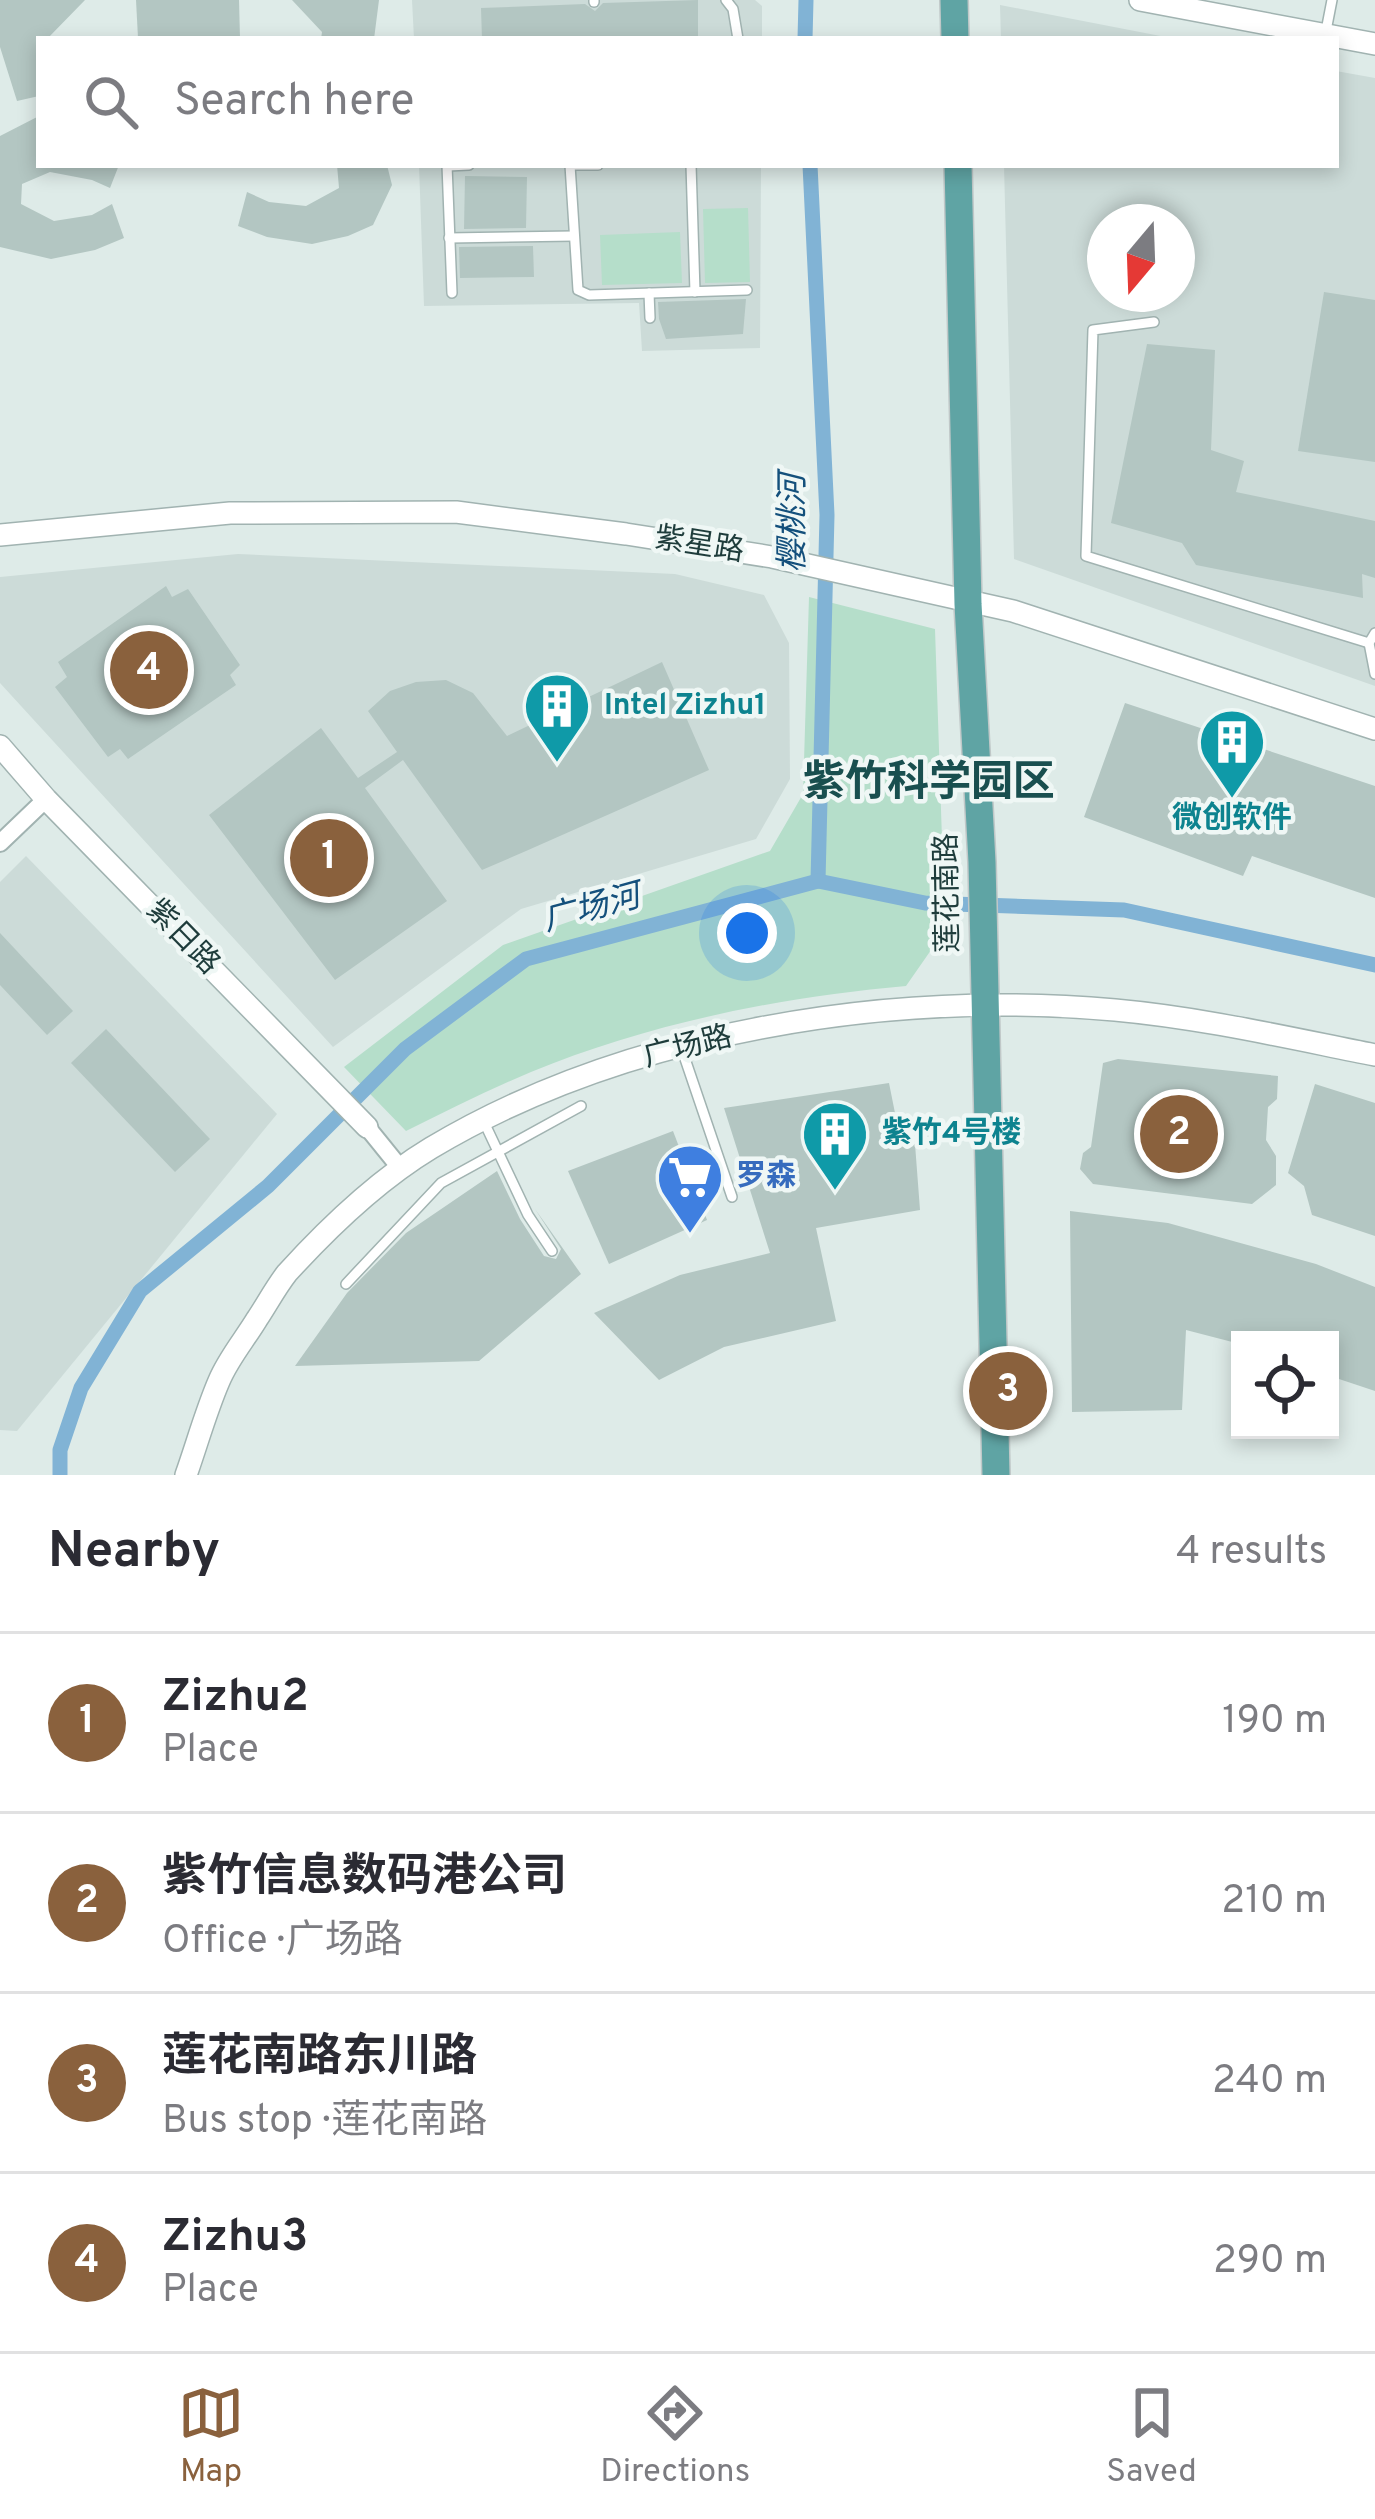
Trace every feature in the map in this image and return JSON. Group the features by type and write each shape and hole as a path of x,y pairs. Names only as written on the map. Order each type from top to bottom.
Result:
{"main road":[{"path":"954,0 955,36"},
{"name":"莲花南路","path":"958,168 968,604 982,862 996,1475"}],"street":[{"path":"1140,0 1331,36"},
{"path":"1339,38 1375,44"},
{"name":"紫星路","path":"0,535 230,513 456,512 772,557 1013,611 1375,729"},
{"name":"紫日路","path":"0,746 46,799 367,1127"},
{"path":"0,843 46,799"},
{"name":"广场路","path":"186,1475 220,1378 284,1276 400,1169 432,1147 603,1071 681,1047 864,1012 983,1005 1116,1010 1203,1021 1375,1055"},
{"path":"367,1127 400,1169"}],"lane":[{"path":"726,0 733,9 738,36"},
{"path":"1325,35 1332,0"},
{"path":"448,168 452,293"},
{"path":"570,168 578,290 589,295 747,290"},
{"path":"691,168 695,292"},
{"path":"449,238 574,236"},
{"path":"649,293 650,319"},
{"path":"1154,322 1094,330 1086,556 1372,638 1375,674"},
{"path":"681,1047 732,1198"},
{"path":"346,1284 442,1183 581,1106"},
{"path":"484,1122 527,1215 552,1251"}],"shaded area":[{"path":"412,0 755,0 762,6 762,36 414,36"},
{"path":"1000,5 1160,36 1001,36"},
{"path":"1339,72 1375,78 1375,686 1014,559 1004,168 1339,168"},
{"path":"419,168 761,168 760,348 642,351 639,303 424,306"},
{"path":"238,554 675,574 764,595 789,643 790,779 756,839 521,909 333,1047 0,683 0,577"},
{"path":"26,856 277,1114 17,1431 0,1430 0,882"}],"green space":[{"path":"748,208 750,282 705,283 703,209"},
{"path":"680,232 682,283 602,285 600,235"},
{"path":"809,597 935,629 945,930 906,986 763,1005 621,1040 531,1072 406,1131 344,1067 503,945 770,851 803,794"}],"building":[{"path":"0,0 85,0 50,36 36,36 36,97 17,101 0,47"},
{"path":"136,0 239,0 240,36 138,36"},
{"path":"292,0 379,0 374,36 321,36"},
{"path":"698,0 698,36 482,36 481,8 585,4 595,11 603,3"},
{"path":"36,118 36,168 118,168 110,188 50,172 22,184 21,204 54,221 92,215 112,204 124,238 51,259 0,247 0,136"},
{"path":"337,168 388,168 392,185 373,225 348,236 312,244 267,237 238,226 247,192 269,202 306,206 339,188"},
{"path":"465,176 527,177 526,228 464,229"},
{"path":"533,246 534,277 460,278 459,247"},
{"path":"1324,292 1375,300 1375,462 1298,451"},
{"path":"746,299 743,334 666,339 658,302"},
{"path":"1147,344 1215,350 1211,450 1244,461 1236,492 1375,521 1375,578 1362,574 1363,598 1196,565 1182,543 1111,523"},
{"path":"166,586 172,597 188,589 240,665 230,675 236,685 128,759 120,749 108,757 55,687 67,677 58,662"},
{"path":"662,662 709,770 482,870 403,760 365,788 447,901 335,980 209,815 321,728 358,778 397,752 368,711 390,691 416,682 446,680 473,693 507,736"},
{"name":"微创软件","path":"1125,703 1375,786 1375,898 1252,856 1243,876 1084,817"},
{"path":"0,933 73,1011 47,1035 0,985"},
{"path":"106,1029 210,1139 175,1172 71,1063"},
{"path":"1118,1059 1278,1076 1277,1099 1268,1107 1266,1140 1276,1156 1276,1185 1252,1204 1093,1184 1080,1169 1083,1153 1091,1147 1103,1063"},
{"path":"889,1083 901,1143 915,1144 920,1210 816,1228 836,1321 724,1347 659,1380 594,1313 680,1275 770,1253 724,1108"},
{"path":"1315,1084 1375,1103 1375,1236 1312,1215 1304,1186 1288,1173"},
{"path":"673,1131 707,1220 609,1264 568,1171"},
{"path":"497,1171 544,1256 556,1259 561,1249 535,1209 581,1274 479,1361 295,1366 347,1293 406,1233"},
{"path":"1070,1211 1168,1223 1316,1264 1375,1287 1375,1391 1339,1379 1339,1331 1231,1331 1231,1342 1186,1330 1182,1410 1072,1412"}],"waterway":[{"name":"樱桃河","path":"805,36 806,0"},
{"name":"樱桃河","path":"810,168 827,515 818,881"},
{"name":"广场河","path":"60,1475 60,1450 81,1388 140,1291 268,1186 405,1049 526,959 818,881 925,903 1124,910 1375,965"}],"place":[{"name":"Zizhu3","path":"149,670"},
{"name":"Intel Zizhu1","path":"557,765"},
{"name":"微创软件","path":"1232,801"},
{"name":"Zizhu2","path":"329,858"},
{"name":"紫竹信息数码港公司","path":"1179,1134"},
{"name":"紫竹4号楼","path":"835,1193"},
{"name":"罗森","path":"690,1236"},
{"name":"莲花南路东川路","path":"1008,1391"}],"district":[{"name":"紫竹科学园区","path":"929,784"}]}
